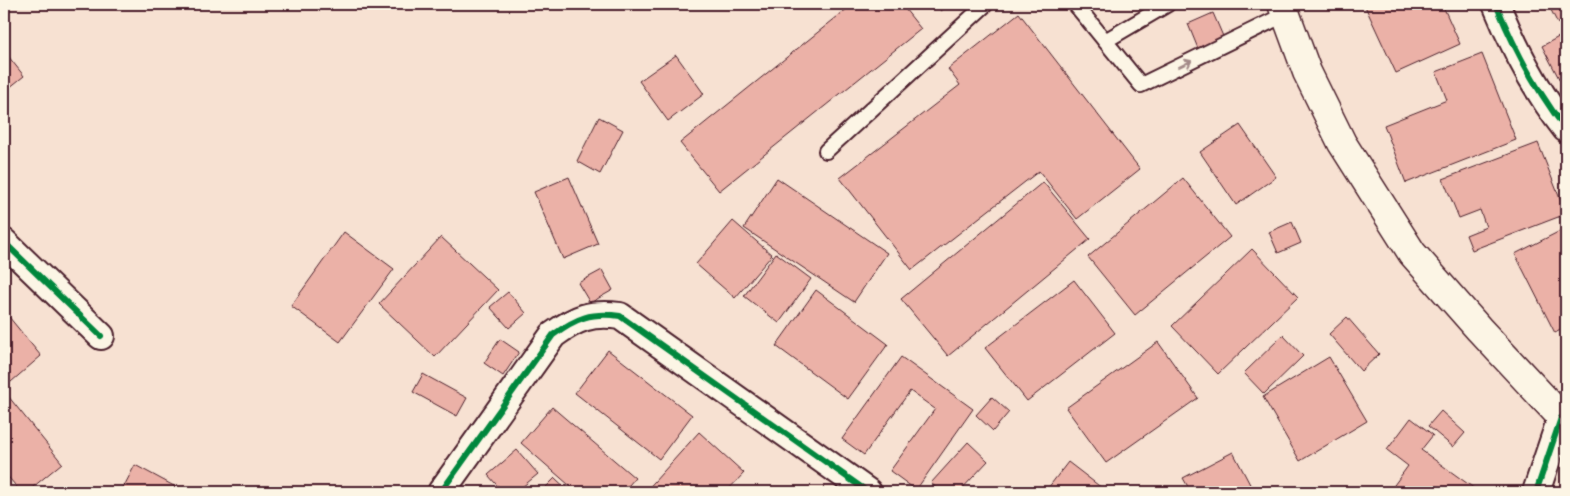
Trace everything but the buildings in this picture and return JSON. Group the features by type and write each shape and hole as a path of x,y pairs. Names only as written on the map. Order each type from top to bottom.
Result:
{"main road":[{"path":"1284,9 1307,72 1342,142 1412,253 1479,330 1564,420"}],"street":[{"path":"1496,4 1506,29 1548,106 1566,129"},
{"path":"4,242 101,336"},
{"path":"441,492 553,335 569,323 604,314 620,316 868,492"},
{"path":"1536,492 1564,420"}],"lane":[{"path":"826,151 986,4"},
{"path":"1075,4 1141,85 1284,9"},
{"path":"1105,41 1168,4"}],"cycle path":[{"path":"1496,4 1510,37 1527,69 1545,100 1566,129"},
{"path":"4,242 101,336"},
{"path":"441,492 553,335 577,320 601,315 620,316 868,492"},
{"path":"1536,492 1561,418"}]}
